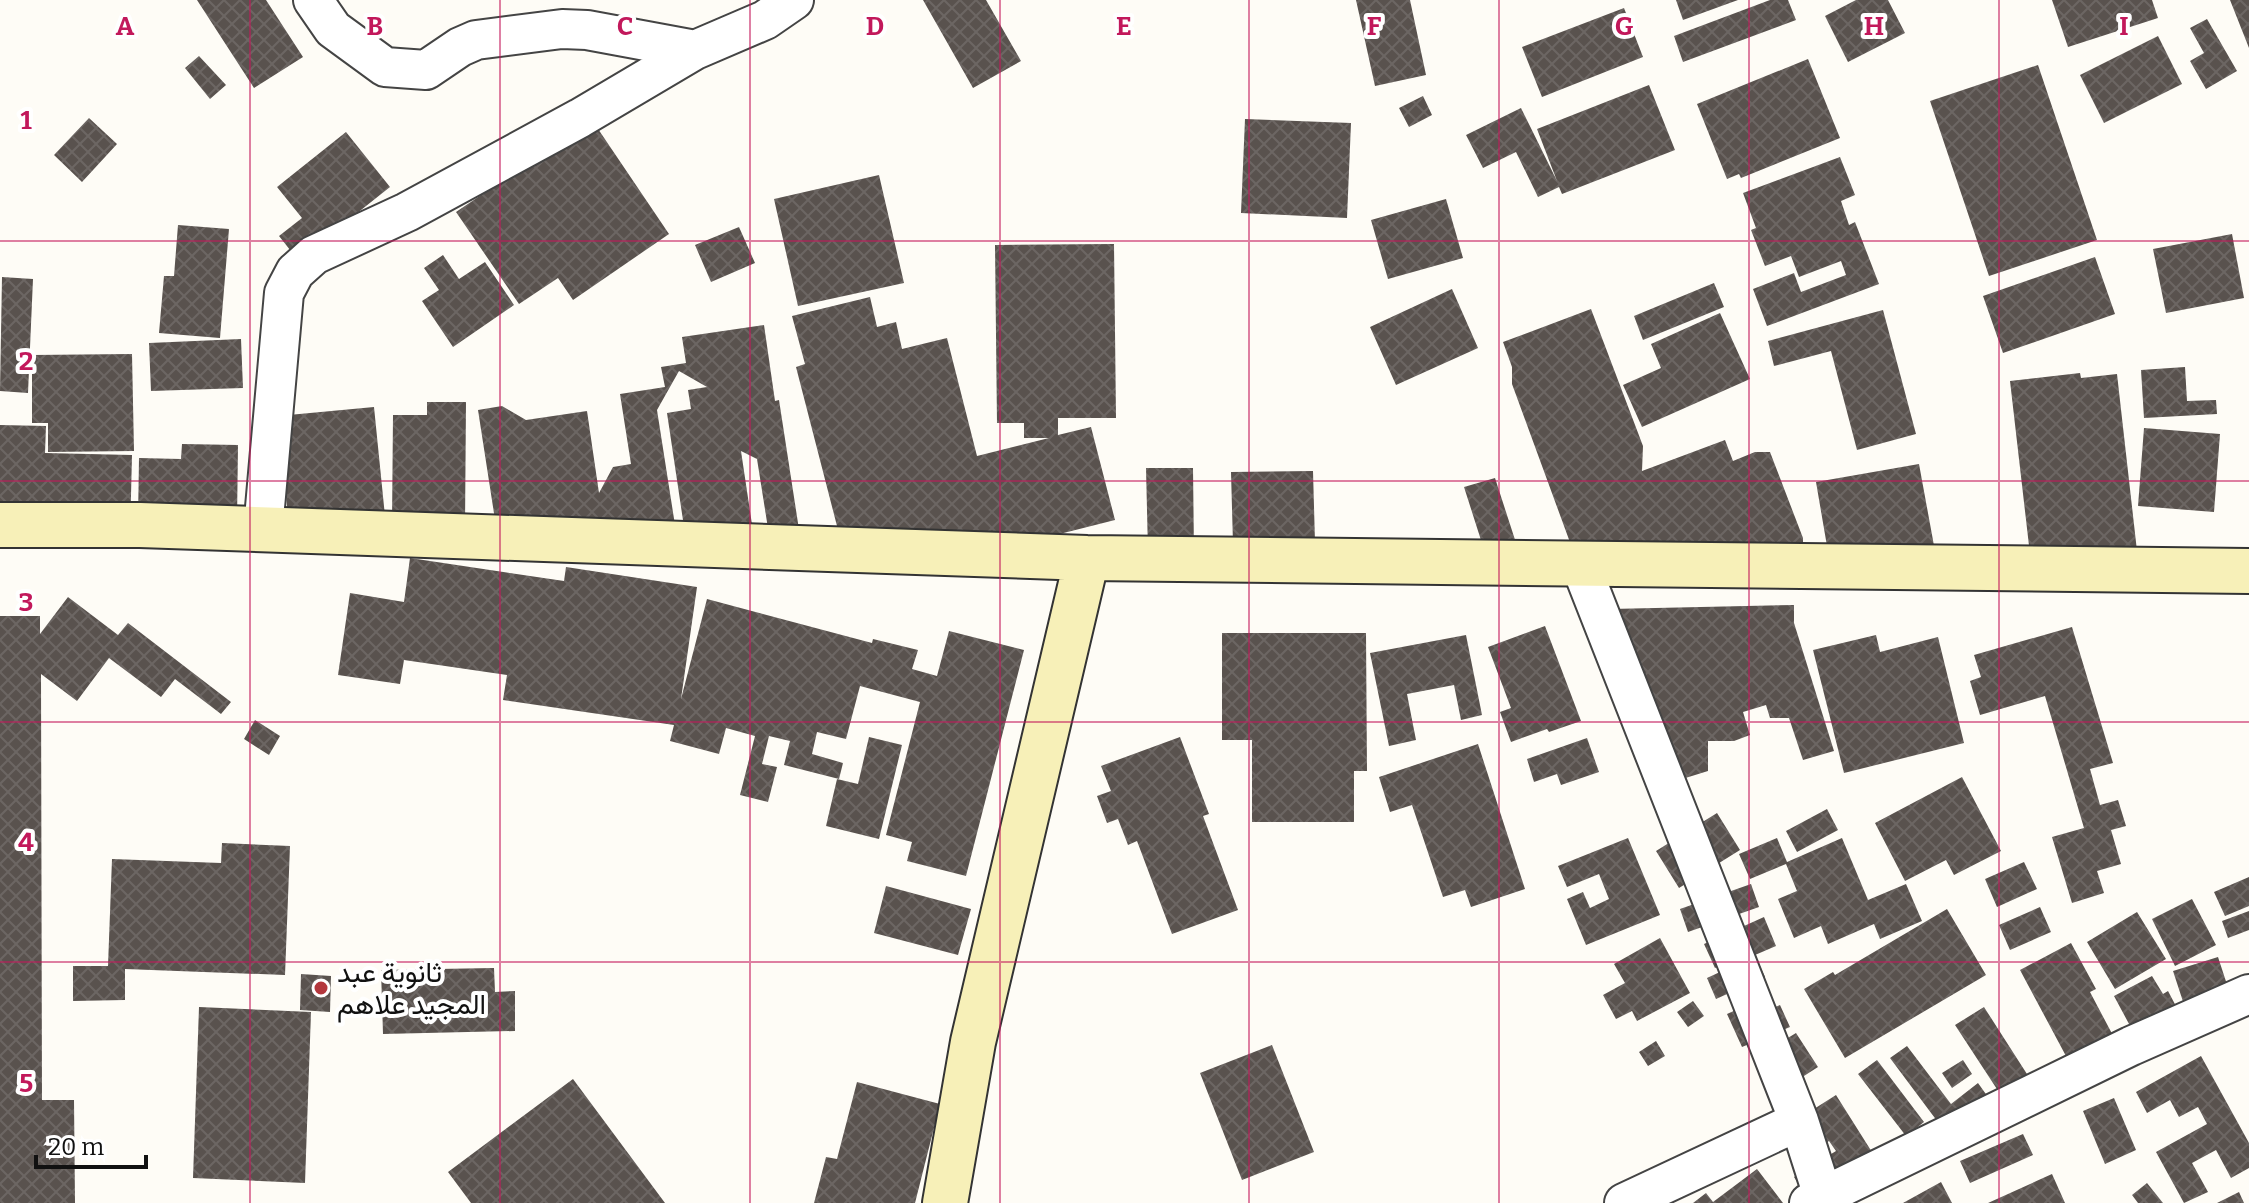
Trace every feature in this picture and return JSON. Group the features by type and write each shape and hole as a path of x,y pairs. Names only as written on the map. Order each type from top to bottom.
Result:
{"main road":[{"path":"0,525 140,525 1087,558 2249,571"},
{"path":"945,1203 973,1042 1087,558"}],"street":[{"path":"313,0 333,29 385,67 426,70 476,40 562,29 638,38 695,50"},
{"path":"263,530 284,293 295,272 314,255 407,212 580,118 695,50 765,20 794,0"},
{"path":"1580,564 1799,1121 1816,1200 2102,1060 2249,994"},
{"path":"1624,1203 1799,1121"}],"building":[{"path":"197,0 266,0 303,57 254,88"},
{"path":"923,0 986,0 1021,61 973,88"},
{"path":"1356,0 1410,0 1426,75 1375,86"},
{"path":"1676,0 1738,0 1683,20"},
{"path":"1770,0 1788,0 1796,20 1683,62 1674,36"},
{"path":"1856,0 1888,0 1905,33 1848,62 1825,16"},
{"path":"2052,0 2152,0 2158,18 2068,47"},
{"path":"2230,0 2249,0 2249,48"},
{"path":"1624,8 1643,57 1542,97 1522,47"},
{"path":"2207,19 2237,71 2206,89 2190,61 2204,53 2190,28"},
{"path":"2158,36 2182,84 2104,123 2080,75"},
{"path":"199,56 226,85 210,99 185,68"},
{"path":"1808,59 1840,138 1741,178 1739,174 1727,179 1697,104"},
{"path":"2038,65 2097,240 1989,276 1930,101"},
{"path":"1649,85 1675,150 1562,194 1559,187 1538,197 1516,152 1483,168 1466,135 1521,108 1557,181 1537,129"},
{"path":"1423,96 1432,115 1409,127 1399,108"},
{"path":"89,118 117,144 82,182 54,155"},
{"path":"1245,119 1351,123 1347,218 1241,213"},
{"path":"592,120 669,234 573,300 558,278 519,304 456,212"},
{"path":"346,132 390,187 298,260 279,236 302,218 277,187"},
{"path":"1840,157 1855,195 1841,201 1849,225 1855,222 1879,284 1767,326 1753,289 1794,273 1801,292 1846,275 1841,261 1799,277 1791,256 1765,266 1751,230 1756,228 1743,193"},
{"path":"879,175 904,283 798,306 774,199"},
{"path":"1446,199 1463,258 1388,279 1371,220"},
{"path":"178,225 229,229 220,338 159,333 164,276 174,276"},
{"path":"739,227 755,263 711,282 695,245"},
{"path":"2232,234 2244,298 2166,313 2153,249"},
{"path":"1114,244 1116,418 1058,418 1058,435 1091,427 1115,520 945,563 845,557 796,367 805,364 792,316 870,297 877,327 896,322 902,349 947,338 977,456 1049,438 1024,438 1024,423 997,423 995,245"},
{"path":"443,255 459,279 485,262 514,305 453,347 422,301 439,290 424,268"},
{"path":"2095,257 2115,314 2003,353 1983,296"},
{"path":"2,277 33,279 28,393 0,391"},
{"path":"1714,283 1724,307 1643,340 1634,316"},
{"path":"1452,289 1478,348 1396,385 1370,327"},
{"path":"1591,309 1643,446 1642,471 1725,440 1733,461 1755,452 1770,452 1803,538 1803,559 1575,556 1512,384 1512,367 1503,342"},
{"path":"1883,310 1916,434 1857,450 1831,351 1774,366 1768,341"},
{"path":"1720,313 1750,379 1642,427 1623,385 1661,368 1651,344"},
{"path":"764,325 800,536 770,541 757,459 741,451 754,538 687,547 667,413 691,409 688,390 707,387 679,371 657,410 675,525 500,552 478,410 502,406 526,420 587,411 599,493 613,467 631,464 620,394 665,387 661,367 686,363 682,337"},
{"path":"241,339 243,388 151,391 149,343"},
{"path":"132,354 134,451 48,452 48,423 32,423 32,355"},
{"path":"2185,367 2187,401 2216,400 2217,414 2144,418 2141,370"},
{"path":"2080,373 2081,378 2117,374 2137,551 2031,563 2010,381"},
{"path":"427,402 466,402 465,527 392,524 393,415 427,415"},
{"path":"374,407 386,526 290,535 278,416"},
{"path":"0,425 46,426 45,453 132,455 130,536 0,533"},
{"path":"2144,428 2220,434 2214,512 2138,506"},
{"path":"182,444 238,445 237,522 138,520 139,458 181,459"},
{"path":"1919,464 1937,562 1833,581 1816,482"},
{"path":"1146,468 1193,468 1194,552 1148,552"},
{"path":"1313,471 1315,542 1233,544 1231,472"},
{"path":"1495,478 1518,549 1487,559 1464,487"},
{"path":"410,558 564,581 566,567 697,587 681,699 707,599 872,643 873,639 918,650 912,669 937,676 949,631 1024,650 966,876 907,861 912,842 886,835 920,702 860,686 846,739 817,732 812,754 843,763 839,779 784,765 790,741 769,736 762,764 777,767 768,802 740,795 755,736 726,728 719,754 670,741 674,725 503,700 507,675 404,660 400,684 338,675 350,593 404,602"},
{"path":"68,597 118,635 128,623 231,702 221,714 175,679 161,697 109,658 77,701 41,674 42,1100 74,1100 75,1203 0,1203 0,616 40,616 40,634"},
{"path":"1794,605 1794,623 1834,751 1803,760 1789,718 1770,718 1766,705 1743,712 1750,735 1734,741 1708,741 1708,771 1679,780 1610,609"},
{"path":"1545,626 1581,721 1511,742 1500,712 1511,708 1488,647"},
{"path":"2072,627 2113,763 2090,769 2100,805 2118,800 2126,826 2111,830 2121,864 2097,871 2104,893 2072,903 2052,837 2084,828 2045,696 1980,715 1970,681 1981,677 1974,655"},
{"path":"1222,633 1366,633 1367,771 1354,771 1354,822 1252,822 1252,740 1222,740"},
{"path":"1466,635 1482,715 1461,720 1454,685 1407,694 1416,740 1389,746 1370,653"},
{"path":"1876,635 1880,652 1938,637 1964,743 1844,773 1813,650"},
{"path":"255,720 280,736 269,755 244,739"},
{"path":"869,737 902,745 879,839 826,826 837,779 858,784"},
{"path":"1180,737 1209,814 1203,816 1238,910 1172,934 1137,841 1128,845 1118,819 1107,823 1097,796 1111,791 1101,766"},
{"path":"1587,738 1599,772 1561,785 1557,774 1534,782 1527,759"},
{"path":"1478,744 1525,889 1471,907 1465,890 1443,897 1412,805 1390,812 1379,777"},
{"path":"1962,777 2001,851 1954,875 1946,860 1905,881 1875,823"},
{"path":"1827,809 1838,830 1797,852 1786,831"},
{"path":"1717,813 1740,850 1679,888 1656,851"},
{"path":"1628,838 1660,915 1586,945 1567,899 1583,892 1590,908 1609,899 1599,874 1567,887 1558,866"},
{"path":"1777,838 1787,862 1842,838 1868,900 1906,884 1922,921 1880,939 1874,924 1828,944 1821,926 1794,938 1778,899 1797,891 1786,864 1750,879 1739,854"},
{"path":"222,843 290,846 285,975 125,969 125,1000 73,1001 73,966 108,966 112,859 221,863"},
{"path":"2024,862 2037,889 1997,907 1985,879"},
{"path":"2249,877 2249,906 2225,916 2214,892"},
{"path":"1751,884 1759,907 1688,932 1680,909"},
{"path":"886,886 971,909 958,955 874,933"},
{"path":"2192,899 2216,945 2175,966 2152,919"},
{"path":"2040,907 2051,932 2010,950 1999,925"},
{"path":"1947,909 1986,975 1845,1058 1804,989 1833,972 1835,975"},
{"path":"2249,911 2249,930 2228,938 2222,921"},
{"path":"2137,912 2166,959 2115,989 2087,942"},
{"path":"1764,917 1776,946 1755,955 1765,977 1716,999 1707,978 1735,965 1732,960 1715,968 1704,944"},
{"path":"1660,938 1690,993 1637,1021 1632,1011 1616,1019 1603,995 1625,983 1614,964"},
{"path":"2071,943 2096,989 2090,992 2127,1062 2082,1086 2020,970"},
{"path":"2218,957 2236,1012 2191,1026 2173,971"},
{"path":"494,968 495,992 515,991 515,1031 383,1034 381,970"},
{"path":"301,974 331,976 330,1012 300,1010"},
{"path":"2152,976 2163,994 2168,991 2187,1027 2143,1050 2114,996"},
{"path":"1693,1001 1704,1016 1688,1027 1677,1012"},
{"path":"1747,1005 1752,1017 1780,1005 1790,1027 1742,1047 1727,1014"},
{"path":"199,1007 311,1012 305,1183 193,1178"},
{"path":"1984,1007 2036,1088 2008,1106 1955,1025"},
{"path":"1796,1033 1818,1067 1779,1092 1757,1057"},
{"path":"1656,1041 1665,1056 1648,1066 1639,1052"},
{"path":"1272,1045 1314,1152 1242,1180 1200,1073"},
{"path":"1907,1046 1951,1104 1978,1083 1993,1104 1949,1137 1890,1058"},
{"path":"2201,1056 2249,1143 2249,1168 2231,1178 2216,1150 2192,1163 2208,1192 2184,1203 2156,1152 2207,1124 2198,1107 2179,1117 2170,1100 2147,1113 2136,1092"},
{"path":"1877,1060 1924,1122 1906,1136 1858,1074"},
{"path":"1963,1060 1972,1074 1952,1088 1942,1073"},
{"path":"573,1079 665,1203 471,1203 448,1172"},
{"path":"857,1082 940,1104 915,1203 814,1203 826,1157 837,1159"},
{"path":"1836,1095 1882,1168 1811,1203 1794,1177 1836,1151 1829,1141 1795,1163 1776,1133"},
{"path":"2114,1098 2136,1150 2105,1164 2083,1111"},
{"path":"2023,1134 2033,1155 1970,1183 1960,1161"},
{"path":"1757,1169 1783,1203 1693,1203 1706,1193 1713,1202"},
{"path":"2052,1174 2065,1203 1988,1203"},
{"path":"1941,1182 1952,1203 1903,1203"},
{"path":"2147,1183 2163,1203 2138,1203 2132,1195"},
{"path":"2239,1192 2244,1203 2217,1203"}],"place":[{"name":"ثانوية عبد المجيد علاهم","path":"321,988"}]}
